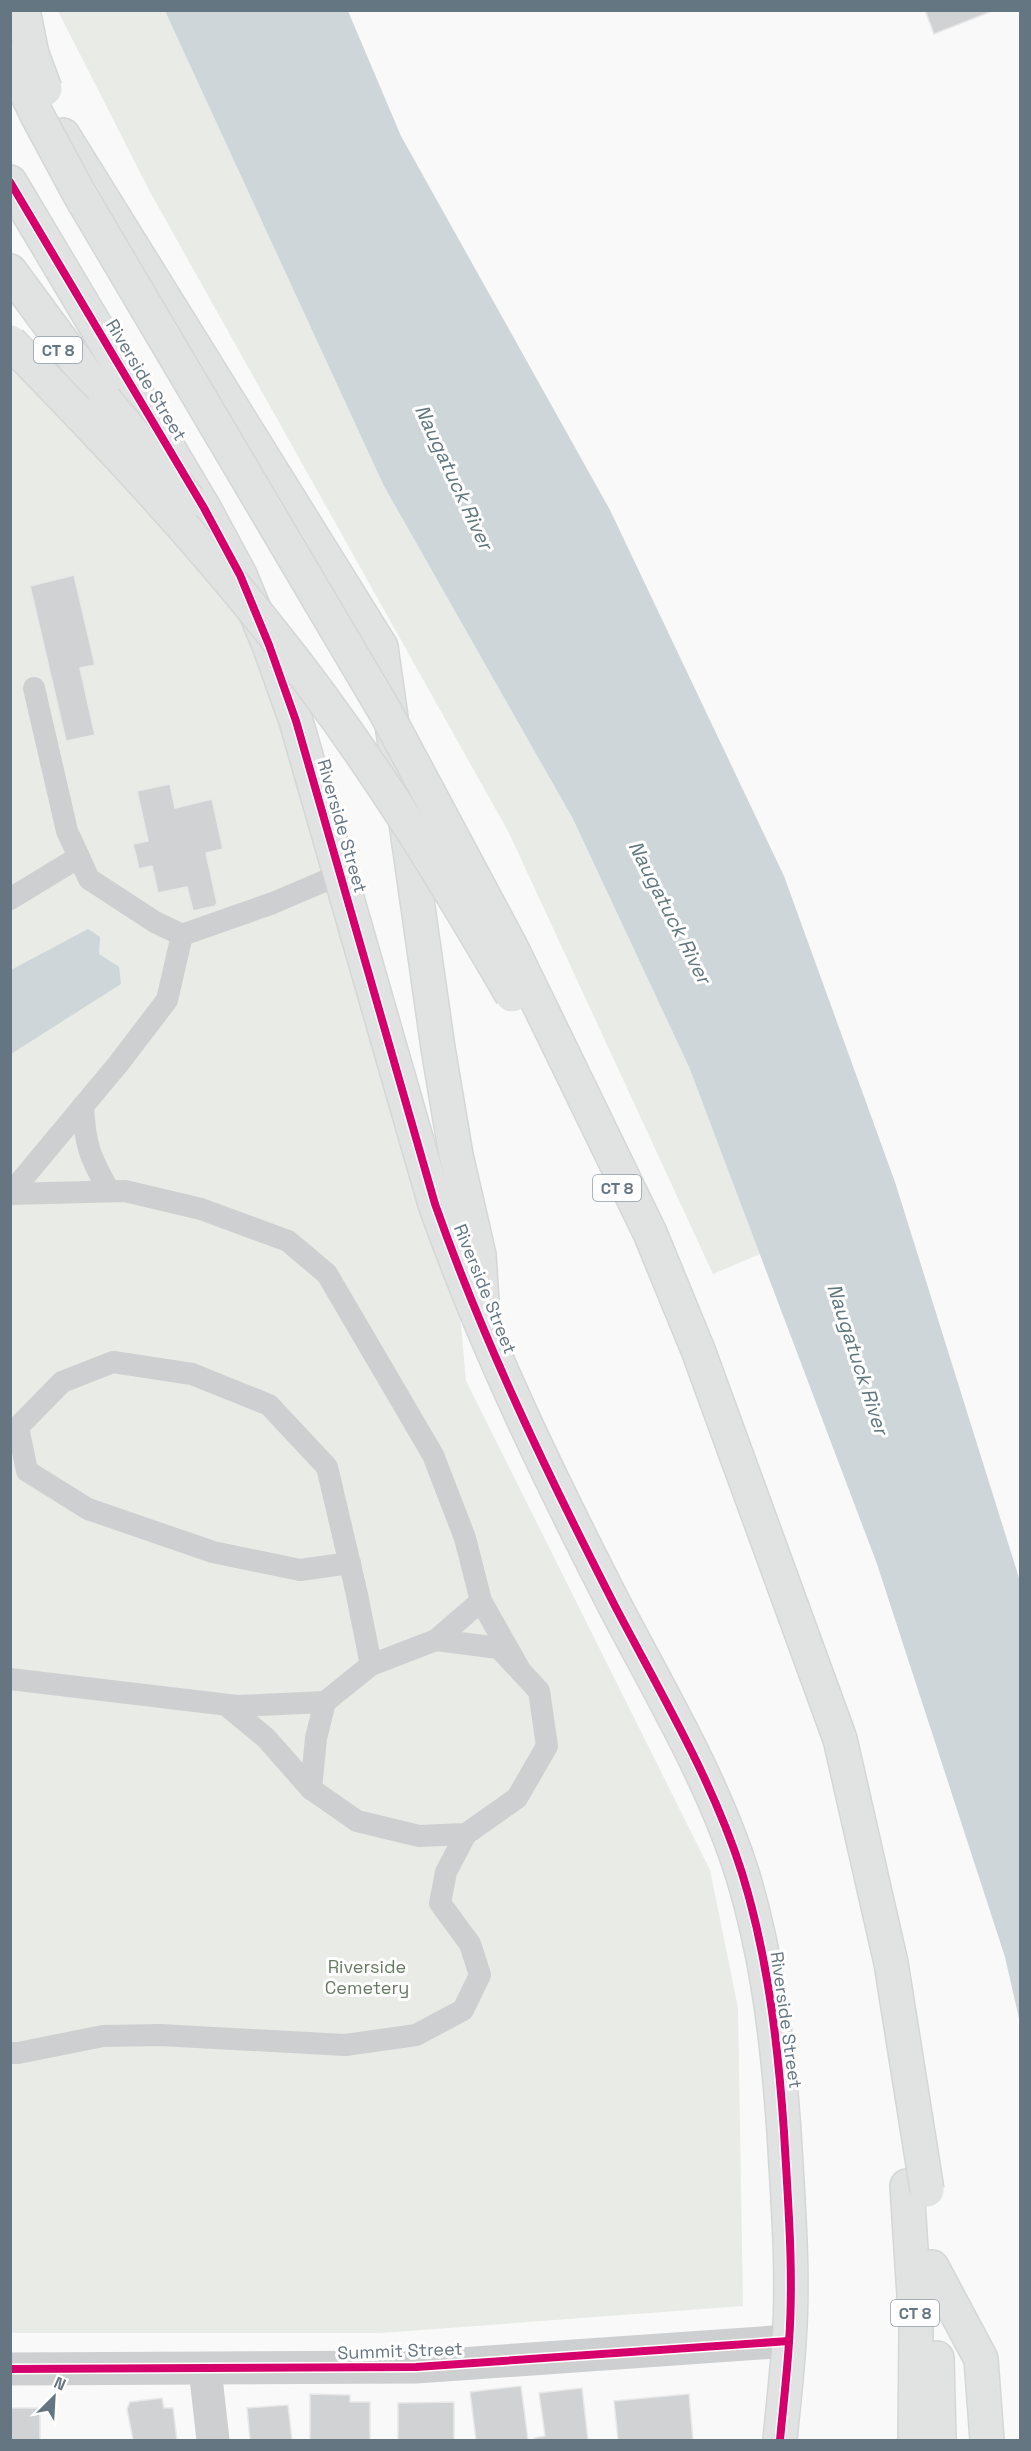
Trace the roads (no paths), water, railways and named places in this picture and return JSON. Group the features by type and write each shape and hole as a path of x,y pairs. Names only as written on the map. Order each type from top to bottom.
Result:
{"main road":[{"path":"23,10 32,54 54,113 93,187 399,706 526,942 588,1067 650,1210 707,1358 751,1498"},
{"name":"Riverside Street","path":"10,50 381,648 438,1048 456,1155 479,1254 483,1324"},
{"path":"10,59 80,195 386,713 449,828"},
{"name":"Riverside Street","path":"10,182 194,489 240,575 269,645 296,721 435,1204 455,1260 522,1419 685,1741 716,1807 741,1871 760,1941 772,2006 780,2073 789,2229 789,2341 780,2440"},
{"path":"10,271 105,400"},
{"name":"CT 8","path":"10,300 105,400 279,607 449,828 574,1073 650,1233 698,1350 840,1739 891,1963 927,2190 939,2440"},
{"name":"CT 8","path":"10,342 175,515 267,626 348,735 422,845 564,1083 632,1217 696,1360 751,1498 797,1637 834,1768 864,1906 907,2186 916,2327 915,2440"},
{"path":"932,2267 981,2359 987,2440"}],"street":[{"name":"Summit Street","path":"10,2369 416,2367 789,2341"},
{"path":"205,2369 213,2440"}],"lane":[{"path":"34,688 67,831 89,879 155,922 182,935 273,903 341,874"},
{"path":"10,899 79,857"},
{"path":"10,1194 167,1000 182,935"},
{"path":"83,1106 89,1156 109,1191"},
{"path":"10,1194 125,1191 201,1209 288,1241 327,1274 367,1346 433,1455 465,1538 481,1601 520,1671"},
{"path":"350,1563 300,1570 213,1552 88,1509 27,1471 18,1427 62,1382 112,1362 192,1374 269,1405 327,1467 350,1563 371,1665"},
{"path":"10,1679 226,1705 325,1702 371,1665 436,1640 481,1601"},
{"path":"10,2053 18,2054 103,2037 160,2035 345,2045 416,2035 463,2010 480,1976 470,1944 441,1903 446,1872 466,1834 517,1798 547,1746 539,1691 499,1648 436,1640"},
{"path":"311,1789 316,1738 325,1702"},
{"path":"226,1705 266,1738 311,1789 357,1821 419,1836 466,1834"}],"water":[{"name":"Naugatuck River","path":"165,11 348,11 401,136 610,510 784,876 895,1182 1020,1581 1020,2023 1005,1957 877,1564 689,1067 573,819 384,486"},
{"path":"88,929 100,937 99,954 119,967 121,984 11,1054 11,970"}],"park label":[{"name":"Riverside Cemetery","path":"367,1977"}]}
